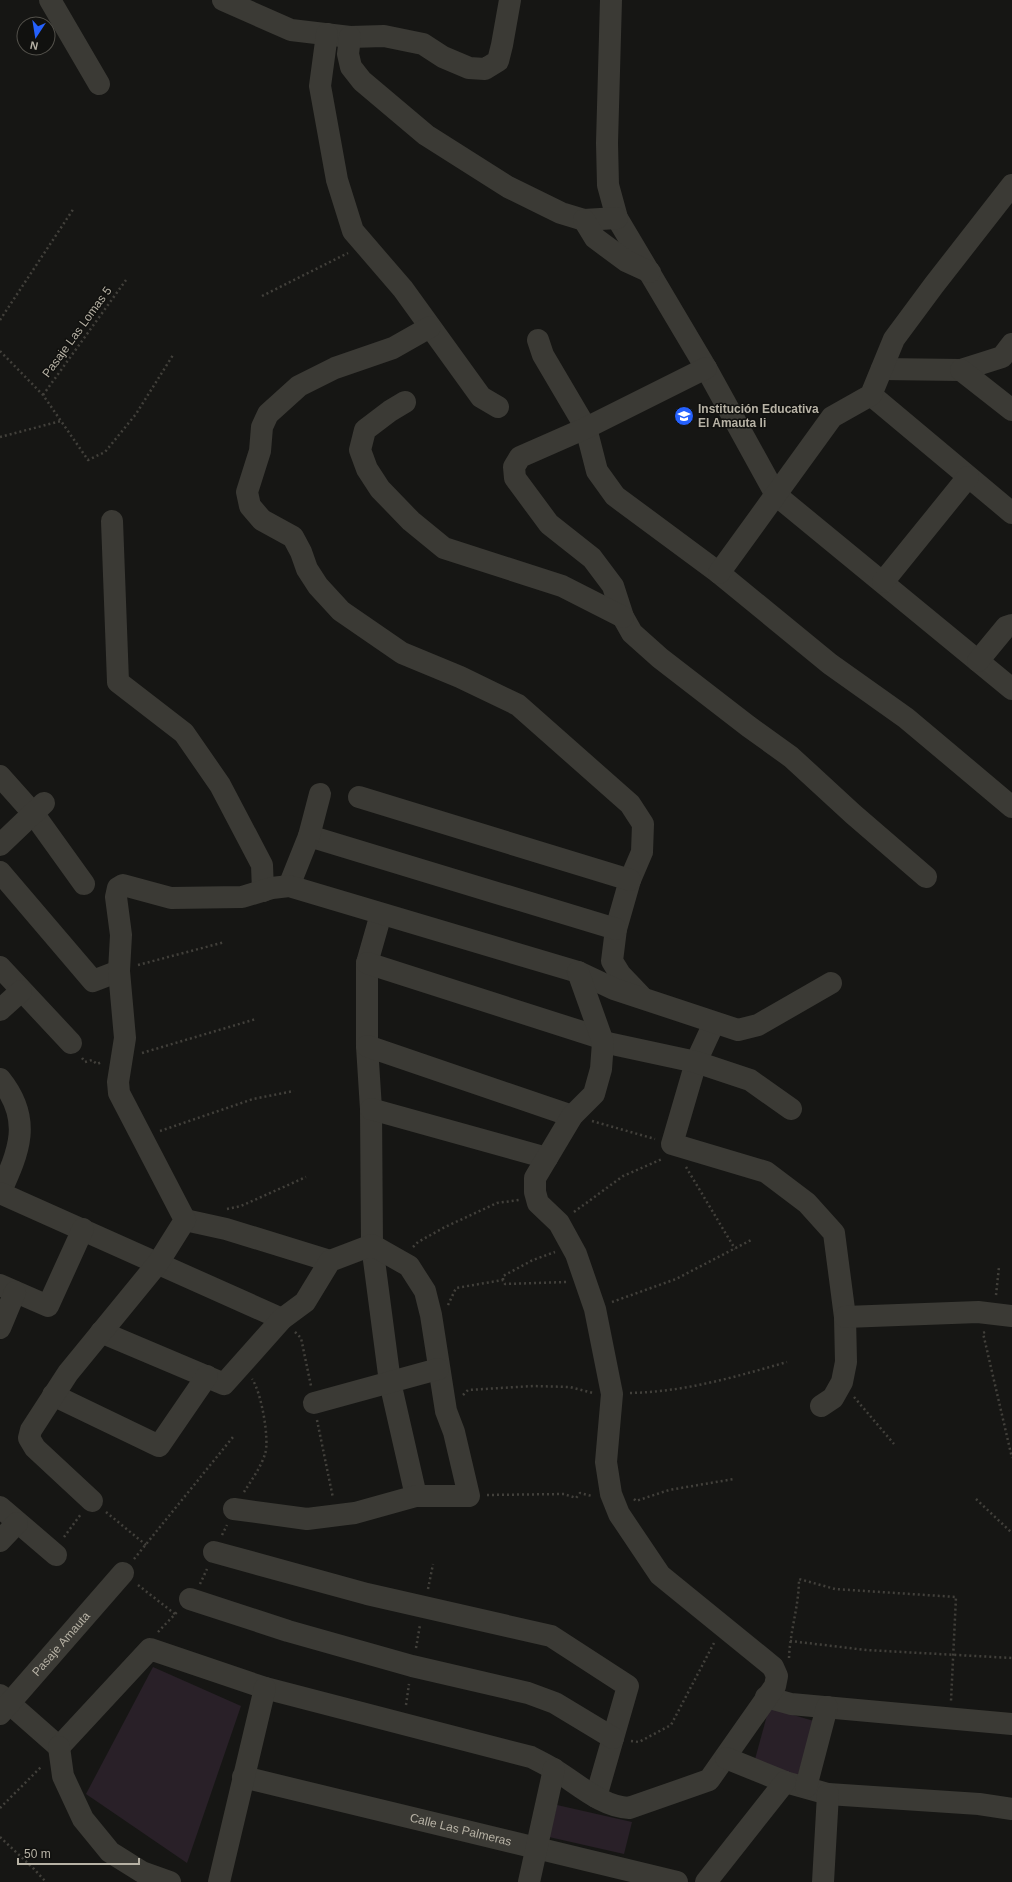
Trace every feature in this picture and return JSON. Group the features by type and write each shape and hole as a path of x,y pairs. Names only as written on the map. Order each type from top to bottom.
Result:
{"street":[{"path":"50,0 99,84"},
{"path":"223,0 291,30 350,37 384,36 423,44 444,57 469,68 485,69 498,61 510,0"},
{"path":"611,0 607,157 608,185 617,218 706,368 776,495 1012,689"},
{"path":"327,34 320,86 337,180 353,231 403,288 481,397 498,407"},
{"path":"350,37 348,54 351,67 362,81 426,135 508,187 561,213 584,220 617,218"},
{"path":"719,573 832,417 872,395 894,339 934,284 1012,185"},
{"path":"584,220 595,238 626,261 650,272"},
{"path":"430,327 393,348 335,368 299,386 268,414 262,427 260,451 247,492 250,506 262,520 293,538 301,552 307,570 318,586 341,611 402,653 460,677 518,705 630,804 643,824 642,852 630,880 616,929 612,961 620,974 644,999"},
{"path":"538,340 543,355 586,428 597,471 615,496 719,573 830,664 906,718 1012,807"},
{"path":"882,369 961,370 1002,357 1012,344"},
{"path":"706,368 586,428 520,456 514,466 515,478 549,524 592,558 613,586 623,617 632,633 660,658 791,757 853,814 926,877"},
{"path":"961,370 1012,410"},
{"path":"872,395 1012,513"},
{"path":"405,402 390,411 365,430 360,450 367,469 380,489 411,522 444,548 562,586 623,617"},
{"path":"883,582 968,477"},
{"path":"112,521 118,682 184,733 220,784 262,865 263,891"},
{"path":"978,661 1006,627 1012,625"},
{"path":"0,776 39,808 84,884"},
{"path":"289,886 309,836 320,794"},
{"path":"358,796 630,880"},
{"path":"0,845 39,808"},
{"path":"309,836 616,929"},
{"path":"0,872 93,981 118,971"},
{"path":"185,1220 119,1093 118,1082 125,1038 118,971 121,935 116,896 118,888 123,885 171,898 242,897 289,886 578,972 614,989 738,1030 758,1025 831,983"},
{"path":"381,914 367,963 367,1046 371,1109 372,1245 390,1382 416,1496"},
{"path":"367,963 602,1040 696,1062 750,1080 791,1109"},
{"path":"0,968 70,1043"},
{"path":"59,1747 150,1648 266,1688 531,1757 554,1769 596,1797 617,1807 629,1808 709,1780 726,1758 775,1686 777,1676 773,1667 728,1629 660,1576 619,1514 612,1497 606,1462 612,1394 595,1309 572,1247 559,1223 538,1203 535,1192 535,1178 572,1116 594,1094 601,1069 602,1040 578,972"},
{"path":"0,1010 21,991"},
{"path":"714,1022 696,1062 674,1148 766,1172 807,1203 834,1233 845,1317 846,1362 842,1382 834,1398 821,1406"},
{"path":"367,1046 572,1116"},
{"path":"0,1079 16,1108 21,1129 18,1150 0,1193 282,1319"},
{"path":"371,1109 547,1158"},
{"path":"185,1220 226,1229 330,1261"},
{"path":"92,1501 35,1448 29,1438 31,1430 53,1395 101,1332 158,1263 185,1220"},
{"path":"0,1328 8,1288 48,1306 83,1229"},
{"path":"101,1332 224,1384 282,1319 305,1302 330,1261 372,1245"},
{"path":"234,1509 307,1519 355,1513 416,1496 469,1496 454,1432 446,1411 438,1369 432,1319 425,1290 409,1266 372,1245"},
{"path":"845,1317 978,1312 999,1320"},
{"path":"314,1403 438,1369"},
{"path":"53,1395 159,1446 207,1376"},
{"path":"0,1507 54,1554"},
{"path":"0,1541 17,1523"},
{"path":"214,1552 367,1594 551,1636 628,1686 596,1797"},
{"name":"Pasaje Amauta","path":"3,1704 123,1573"},
{"path":"190,1599 288,1631 412,1666 528,1693 555,1703 613,1738"},
{"path":"219,1882 266,1688"},
{"path":"766,1698 791,1704 1012,1724"},
{"path":"3,1704 59,1747 63,1776 83,1819 110,1852 142,1872 170,1882"},
{"path":"706,1882 795,1785 827,1707"},
{"path":"726,1758 795,1785 828,1794 979,1804 1012,1809"},
{"path":"529,1882 554,1769"},
{"name":"Calle Las Palmeras","path":"244,1777 677,1882"},
{"path":"822,1882 828,1794"}],"path":[{"path":"0,320 74,208"},
{"path":"262,296 365,244"},
{"name":"Pasaje Las Lomas 5","path":"43,395 126,280"},
{"path":"0,351 43,395 88,460 105,452 136,414 173,355"},
{"path":"0,437 61,421"},
{"path":"118,971 225,942"},
{"path":"70,1043 85,1062 92,1060 96,1064 116,1056 122,1059 256,1019"},
{"path":"143,1137 253,1098 294,1091"},
{"path":"572,1116 674,1148 735,1249"},
{"path":"559,1223 623,1176 674,1148"},
{"path":"220,1211 241,1206 306,1177"},
{"path":"400,1261 418,1242 445,1227 496,1203 520,1200 535,1192"},
{"path":"595,1309 676,1279 753,1240"},
{"path":"503,1280 503,1276 533,1260 572,1247"},
{"path":"999,1267 999,1320 983,1333 1012,1458"},
{"path":"503,1280 505,1284 586,1282"},
{"path":"432,1319 447,1307 456,1288 503,1280"},
{"path":"446,1411 468,1390 533,1386 570,1387 599,1395 658,1393 724,1380 787,1362"},
{"path":"842,1382 880,1430 894,1444"},
{"path":"174,1614 123,1573 233,1437"},
{"path":"469,1496 564,1494 576,1498 580,1492 597,1498 599,1492 612,1497 630,1495 636,1500 669,1490 734,1478"},
{"path":"976,1499 1012,1533"},
{"path":"54,1554 92,1501 146,1545"},
{"path":"403,1723 412,1666 433,1564"},
{"path":"789,1663 790,1641 799,1595 799,1579 834,1590 956,1597 950,1719"},
{"path":"613,1738 639,1742 671,1725 719,1634 728,1629"},
{"path":"790,1641 866,1650 953,1656 1012,1658"},
{"path":"0,1808 28,1781"},
{"path":"0,1837 46,1882"}],"shaded area":[{"path":"153,1667 241,1706 187,1863 86,1794"},
{"path":"769,1708 814,1721 798,1775 754,1763"},
{"path":"557,1805 632,1822 624,1854 549,1837"}],"place":[{"name":"Institución Educativa El Amauta Ii","path":"684,416"}]}
